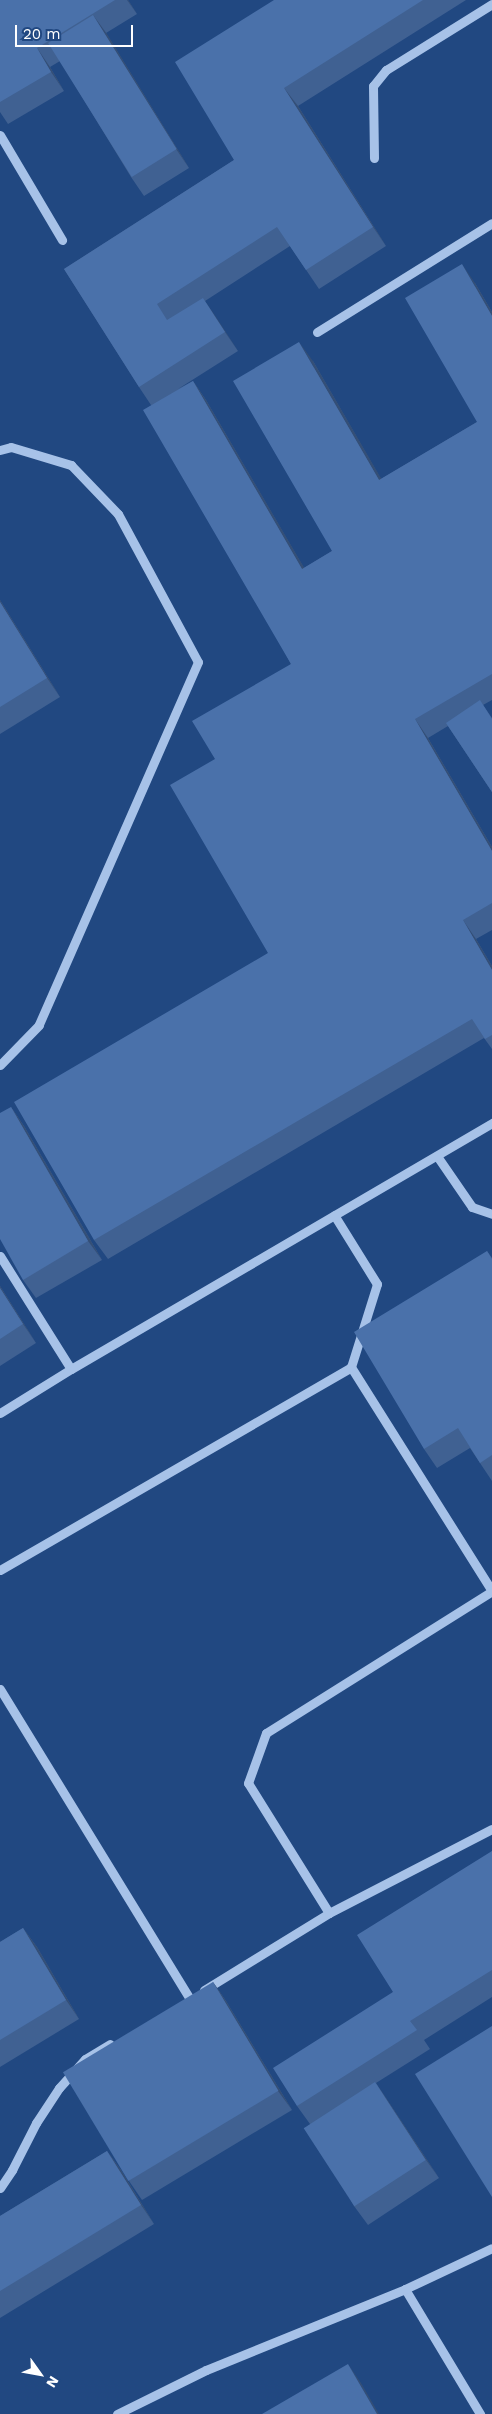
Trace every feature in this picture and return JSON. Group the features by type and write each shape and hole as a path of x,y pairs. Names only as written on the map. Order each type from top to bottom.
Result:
{"street":[{"path":"374,158 373,86 386,70 492,4"},
{"path":"0,135 62,240"},
{"path":"317,332 492,223"},
{"path":"0,450 11,447 71,465 118,514 198,662 38,1025 0,1065"},
{"path":"0,1413 492,1123"},
{"path":"437,1156 472,1207 492,1214"},
{"path":"0,1570 351,1366 377,1284 334,1215"},
{"path":"0,1256 72,1369"},
{"path":"329,1913 248,1782 266,1734 492,1590 351,1366"},
{"path":"0,1690 185,2000 329,1913 492,1829"},
{"path":"0,2188 36,2123 60,2088 86,2059 118,2040"},
{"path":"117,2414 206,2370 405,2289 492,2248"},
{"path":"405,2289 480,2414"}],"building":[{"path":"0,0 115,0 37,48 51,72 0,102"},
{"path":"274,0 423,0 284,88 373,227 306,270 277,227 157,304 167,320 203,298 225,332 139,387 64,269 234,160 175,62"},
{"path":"93,15 177,149 132,177 48,43"},
{"path":"462,264 492,316 492,674 415,719 492,851 492,903 463,920 492,970 492,1035 485,1039 472,1019 94,1240 14,1102 268,953 170,785 215,759 192,721 291,664 143,410 193,381 302,569 332,551 233,381 299,342 379,480 477,422 405,298"},
{"path":"0,602 47,678 0,707"},
{"path":"480,700 492,719 492,792 446,723"},
{"path":"11,1107 88,1241 23,1280 0,1239 0,1113"},
{"path":"487,1251 492,1259 492,1455 480,1463 458,1428 424,1449 354,1332"},
{"path":"0,1288 23,1324 0,1339"},
{"path":"492,1851 492,1970 410,2021 417,2030 297,2106 273,2068 393,1992 357,1935"},
{"path":"23,1928 66,2000 0,2040 0,1942"},
{"path":"213,1982 278,2091 128,2181 63,2072"},
{"path":"492,2026 492,2197 415,2074"},
{"path":"375,2082 426,2160 354,2206 304,2128"},
{"path":"107,2151 141,2205 0,2291 0,2216"},
{"path":"348,2364 377,2414 262,2414"}]}
